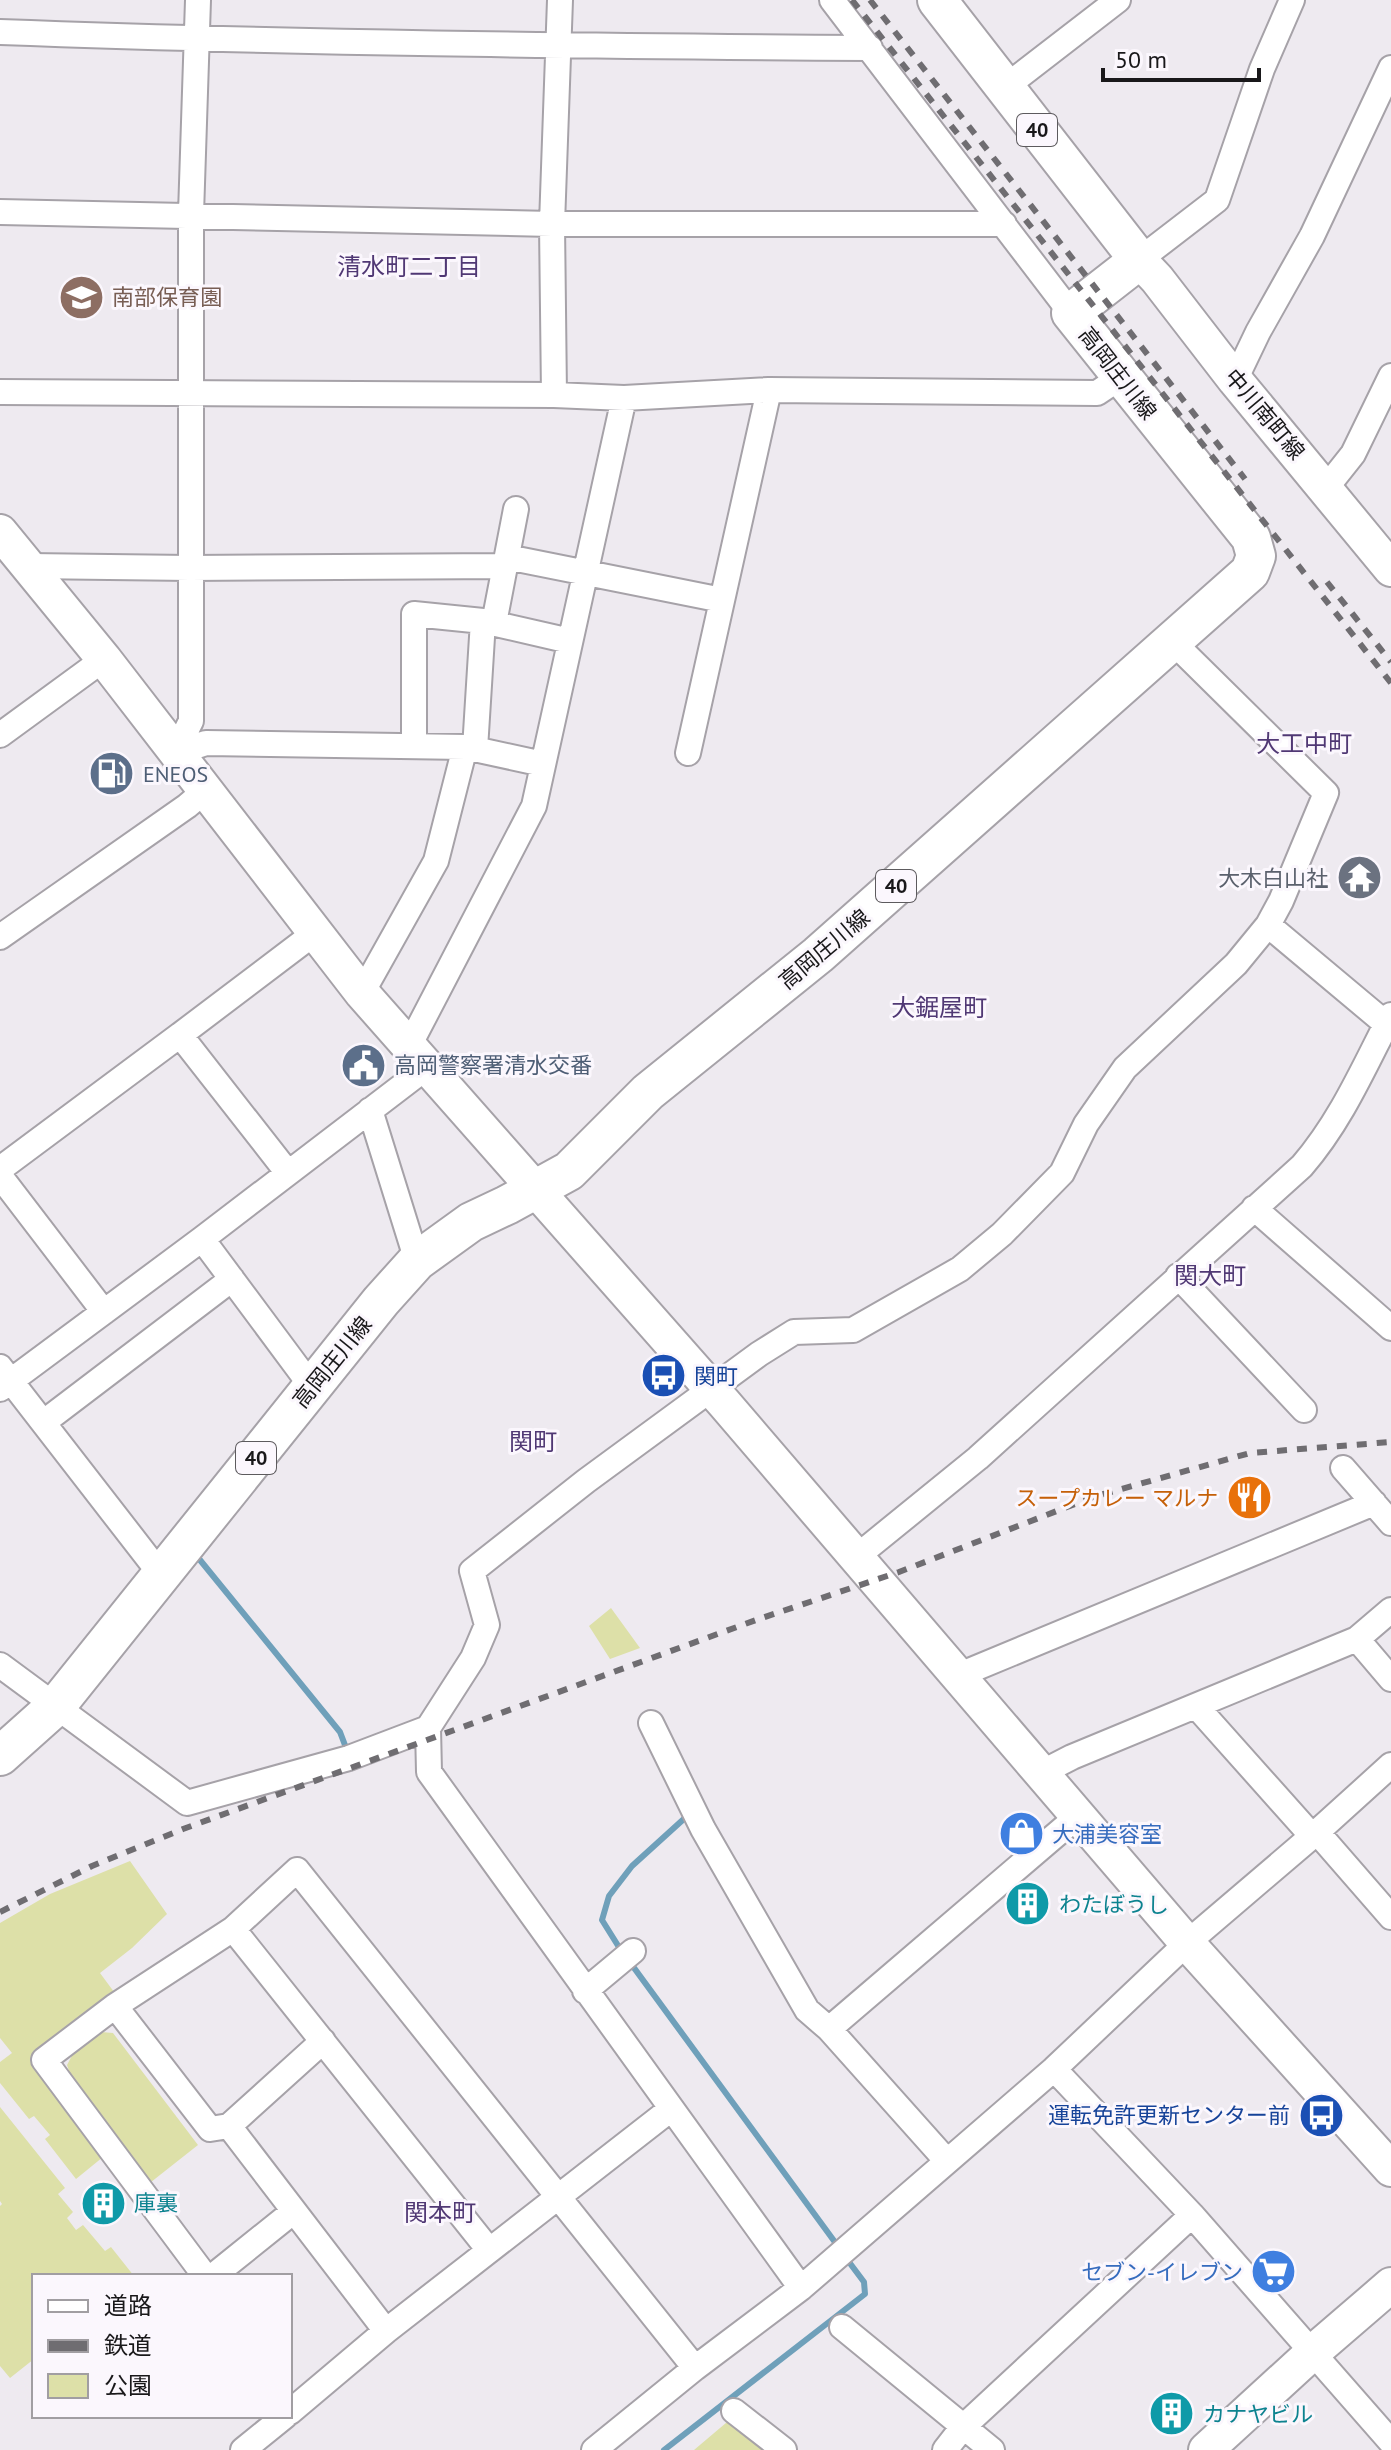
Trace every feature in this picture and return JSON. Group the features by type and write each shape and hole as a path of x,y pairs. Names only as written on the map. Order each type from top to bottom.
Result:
{"main road":[{"name":"40","path":"937,0 1139,260"},
{"name":"高岡庄川線","path":"0,1756 56,1706 381,1301 417,1261 471,1222 569,1171 648,1092 818,955 1250,572 1256,556 1251,538 1071,313 1139,260"}],"street":[{"path":"175,753 191,721 191,214 198,0"},
{"path":"554,395 552,224 560,0"},
{"path":"832,0 1071,313"},
{"path":"1004,88 1118,0"},
{"path":"1139,260 1217,200 1262,69 1292,0"},
{"path":"0,32 197,40 870,48"},
{"path":"1235,380 1312,236 1391,68"},
{"path":"0,212 552,224 1004,224"},
{"name":"中川南町線","path":"1139,260 1391,569"},
{"path":"1326,488 1353,454 1391,376"},
{"path":"0,392 624,398 769,390 1097,393 1121,377"},
{"path":"688,753 769,390"},
{"path":"162,1576 44,1422 3,1379 104,1312 370,1110 418,1056 534,806 624,398"},
{"path":"362,993 436,861 470,748 489,622 516,509"},
{"path":"0,532 104,659 362,993 711,1389 1187,1943 1391,2169"},
{"path":"28,566 190,568 506,561 586,571 722,600"},
{"path":"414,746 414,614 489,622 570,641"},
{"path":"801,2288 429,1772 428,1728 473,1658 487,1625 472,1571 586,1481 759,1354 794,1332 853,1330 960,1269 1002,1234 1062,1173 1086,1124 1125,1068 1236,964 1268,925 1326,793 1173,642"},
{"path":"0,735 104,659"},
{"path":"175,753 206,743 414,746 470,748 543,764"},
{"path":"0,937 206,790"},
{"path":"855,1558 978,1458 1302,1166 1336,1123 1389,1022 1268,925"},
{"path":"0,1169 316,932"},
{"path":"180,1035 288,1173"},
{"path":"370,1110 417,1261"},
{"path":"0,1176 104,1312"},
{"path":"1254,1208 1391,1328"},
{"path":"202,1239 312,1387"},
{"path":"1178,1276 1304,1410"},
{"path":"44,1422 232,1279"},
{"path":"1343,1468 1391,1523"},
{"path":"957,1676 1374,1503"},
{"path":"1041,1773 1072,1757 1357,1639 1391,1610"},
{"path":"1357,1639 1391,1679"},
{"path":"0,1665 187,1803 349,1758 428,1728"},
{"path":"1196,1706 1391,1917"},
{"path":"651,1723 703,1829 807,2010 829,2029 946,2160"},
{"path":"594,2450 801,2288 1054,2069 1187,1943 1391,1765"},
{"path":"829,2029 1078,1816"},
{"path":"204,2274 44,2060 115,2006 233,1929 297,1870 695,2368"},
{"path":"233,1929 489,2250"},
{"path":"585,1991 633,1951"},
{"path":"115,2006 210,2129 229,2126 323,2041"},
{"path":"1054,2069 1192,2215 1391,2442"},
{"path":"292,2404 671,2109"},
{"path":"229,2126 386,2331"},
{"path":"215,2274 294,2211"},
{"path":"945,2450 963,2427 1192,2215"},
{"path":"1206,2450 1391,2285"},
{"path":"842,2327 992,2450"},
{"path":"734,2411 784,2450"},
{"path":"243,2450 277,2418"}],"green space":[{"path":"611,1608 640,1648 610,1659 589,1626"},
{"path":"130,1861 167,1914 100,1973 117,1996 35,2057 103,2157 76,2179 45,2139 50,2135 34,2116 29,2119 0,2083 0,2062 12,2053 0,2038 0,1923 50,1894"},
{"path":"101,2032 113,2033 198,2145 146,2186 74,2085 67,2065 75,2050"},
{"path":"0,2107 65,2188 58,2194 73,2212 67,2218 76,2230 83,2225 105,2251 111,2247 132,2274 32,2274 32,2361 10,2378 0,2366"},
{"path":"733,2417 773,2450 694,2450"}],"waterway":[{"path":"200,1560 340,1732 348,1753"},
{"path":"622,1952 602,1920 609,1896 632,1866 686,1817"},
{"path":"629,1961 840,2249"},
{"path":"664,2450 865,2294 864,2282 846,2258"}],"railway":[{"path":"852,0 1391,683"},
{"path":"870,0 1245,479"},
{"path":"1327,582 1391,662"},
{"path":"0,1912 92,1866 183,1829 756,1620 899,1572 1093,1497 1250,1453 1391,1442"}],"place":[{"name":"南部保育園","path":"81,297"},
{"name":"ENEOS","path":"112,774"},
{"name":"大木白山社","path":"1359,878"},
{"name":"高岡警察署清水交番","path":"363,1065"},
{"name":"関町","path":"663,1376"},
{"name":"スープカレー マルナ","path":"1249,1498"},
{"name":"大浦美容室","path":"1021,1834"},
{"name":"わたぼうし","path":"1028,1904"},
{"name":"運転免許更新センター前","path":"1321,2115"},
{"name":"庫裏","path":"103,2203"},
{"name":"セブン-イレブン","path":"1274,2272"},
{"name":"カナヤビル","path":"1172,2414"}],"district":[{"name":"清水町二丁目","path":"409,267"},
{"name":"大工中町","path":"1304,744"},
{"name":"大鋸屋町","path":"939,1008"},
{"name":"関大町","path":"1210,1276"},
{"name":"関町","path":"533,1442"},
{"name":"関本町","path":"440,2213"}]}
